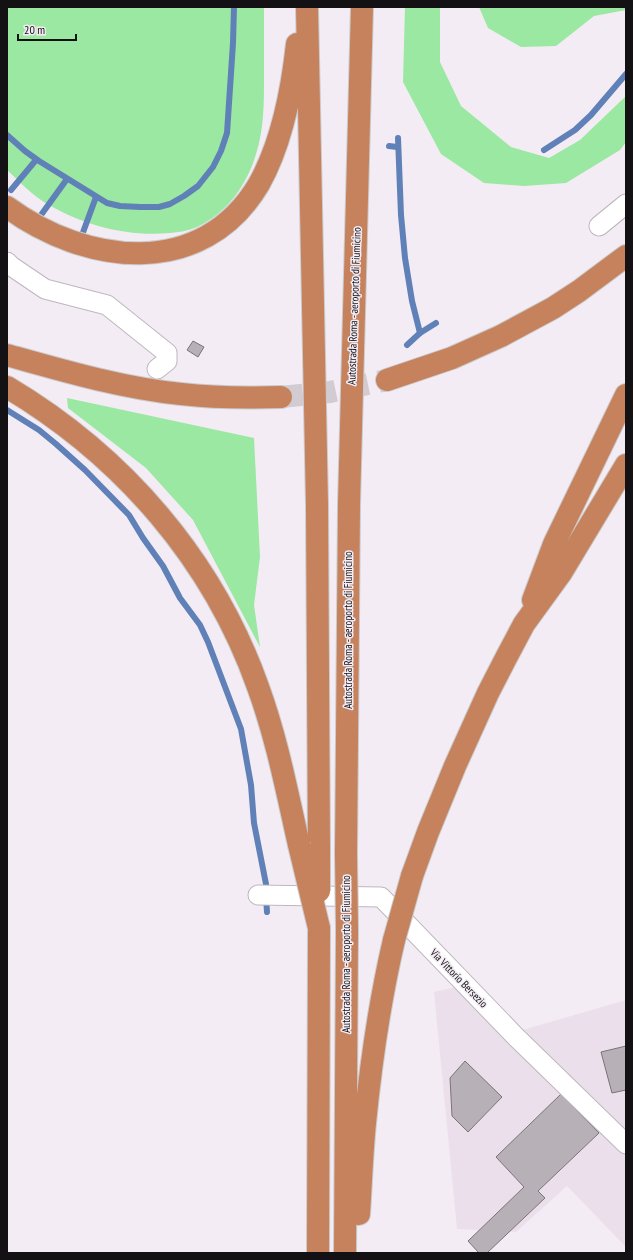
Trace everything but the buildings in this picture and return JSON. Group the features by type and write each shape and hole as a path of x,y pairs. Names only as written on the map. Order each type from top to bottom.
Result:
{"highway":[{"path":"7,207 34,224 71,242 116,253 142,254 170,250 199,241 213,233 231,219 250,197 262,177 272,155 289,97 296,56 301,7"},
{"path":"307,7 317,497 309,848 319,928 318,1253"},
{"name":"Autostrada Roma - aeroporto di Fiumicino","path":"345,1253 349,504 362,7"},
{"path":"387,380 452,358 496,338 553,308 579,291 626,256"},
{"path":"7,355 95,378 156,391 209,397 281,397"},
{"path":"7,387 57,420 134,487 165,521 201,571 219,600 236,633 258,687 280,762 309,848"},
{"path":"355,1253 370,1077 380,1008 394,940 412,876 436,812 466,741 488,693 524,624 554,544 626,395"},
{"path":"524,624 557,579 626,465"}],"street":[{"path":"599,226 626,204"},
{"path":"7,262 45,289 108,305 167,353 167,361 157,369"},
{"name":"Via Vittorio Bersezio","path":"258,895 381,897 516,1037 626,1144"}],"shaded area":[{"path":"456,987 502,1036 626,1000 626,1247 567,1186 516,1232 457,1229 434,992"}],"green space":[{"path":"7,7 264,7 264,96 261,135 259,145 247,177 234,197 218,214 197,227 180,232 154,234 123,231 92,224 49,205 32,193 7,170"},
{"path":"405,7 440,7 440,62 461,106 511,147 549,158 580,140 626,96 626,142 620,150 566,183 524,186 484,183 441,154 403,82"},
{"path":"479,7 626,7 626,10 594,16 556,46 521,47 488,28"},
{"path":"67,398 254,438 260,557 254,605 260,647 193,520 146,468 68,408"}],"waterway":[{"path":"7,135 39,161 107,203 120,206 140,207 159,207 170,204 198,186 213,167 221,151 227,133 234,7"},
{"path":"544,150 575,130 591,115 626,74"},
{"path":"398,138 401,215 405,258 412,301 420,333"},
{"path":"389,146 397,147"},
{"path":"11,190 36,160"},
{"path":"41,215 67,179"},
{"path":"82,235 96,197"},
{"path":"407,345 420,333 436,323"},
{"path":"7,410 39,430 56,444 85,470 129,515 163,566 180,598 200,625 208,642 241,729 251,785 254,823 266,884"},
{"path":"266,897 267,912"}],"tunnel":[{"path":"281,397 330,392 387,380"}]}
